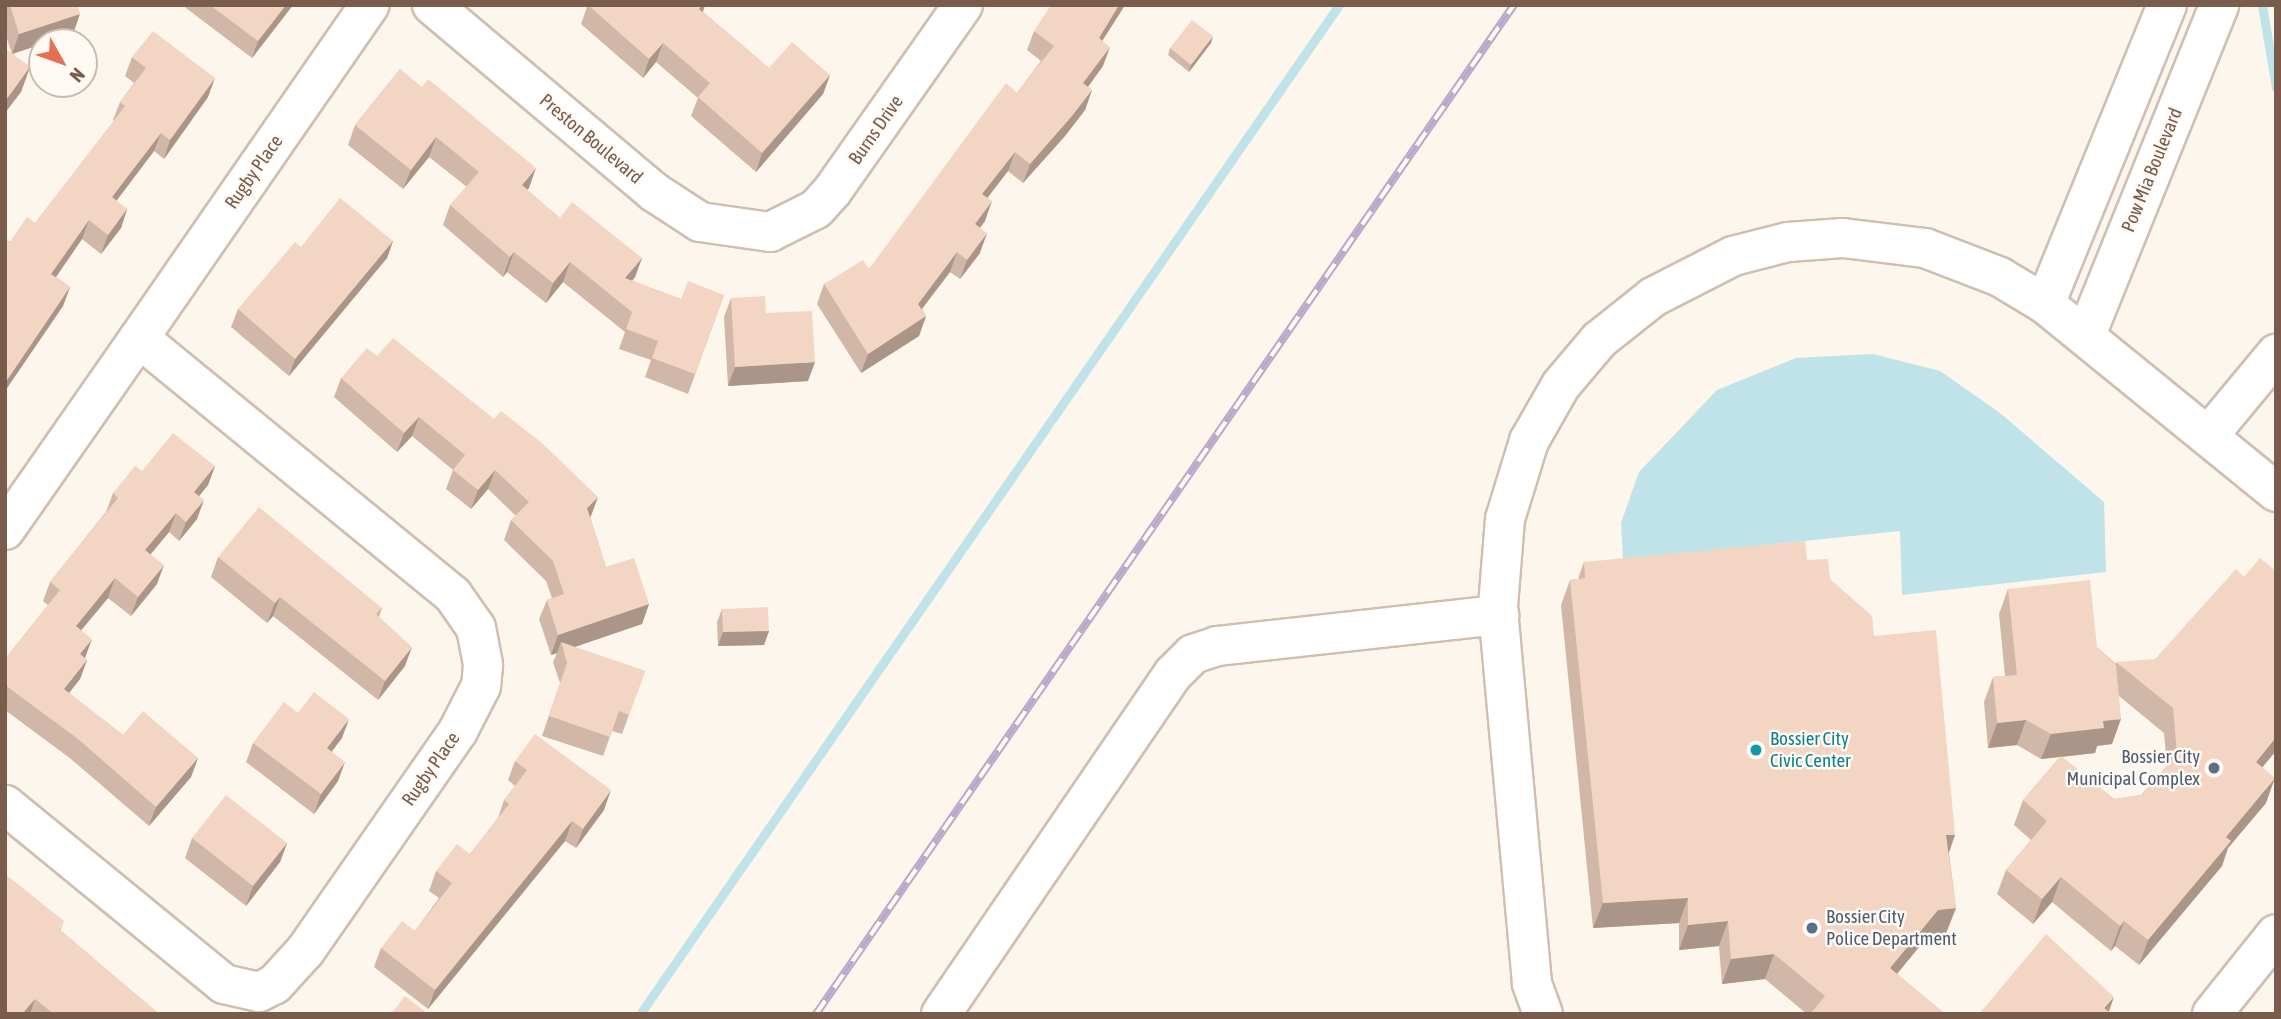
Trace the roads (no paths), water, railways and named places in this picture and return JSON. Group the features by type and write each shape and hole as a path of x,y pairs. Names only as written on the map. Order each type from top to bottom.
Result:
{"street":[{"name":"Rugby Place","path":"5,530 370,5"},
{"name":"Preston Boulevard","path":"432,5 654,192 699,222 770,232"},
{"name":"Burns Drive","path":"770,232 816,209 833,190 963,5"},
{"path":"2045,304 2167,5"},
{"name":"Pow Mia Boulevard","path":"2086,335 2219,5"},
{"path":"2144,61 2188,80"},
{"path":"1544,1014 1532,983 1499,615 1504,519 1519,465 1543,413 1599,340 1681,280 1732,256 1775,245 1863,239 1899,242 1952,257 2000,277 2045,304 2276,492"},
{"name":"Rugby Place","path":"5,805 224,984 259,992 289,970 319,932 458,732 481,686 483,666 476,628 453,595 139,338"},
{"path":"2208,436 2276,354"},
{"path":"941,1014 1173,674 1193,654 1217,646 1499,615"},
{"path":"2212,1014 2276,934"}],"water":[{"path":"1873,354 1940,371 2000,413 2104,502 2106,572 1902,595 1900,531 1623,560 1621,523 1639,472 1717,390 1796,358"}],"waterway":[{"path":"640,1014 1339,5"},
{"path":"2262,5 2276,88"}],"railway":[{"path":"816,1014 1514,5"}],"place":[{"name":"Bossier City Civic Center","path":"1756,750"},
{"name":"Bossier City Municipal Complex","path":"2214,768"},
{"name":"Bossier City Police Department","path":"1812,928"}]}
